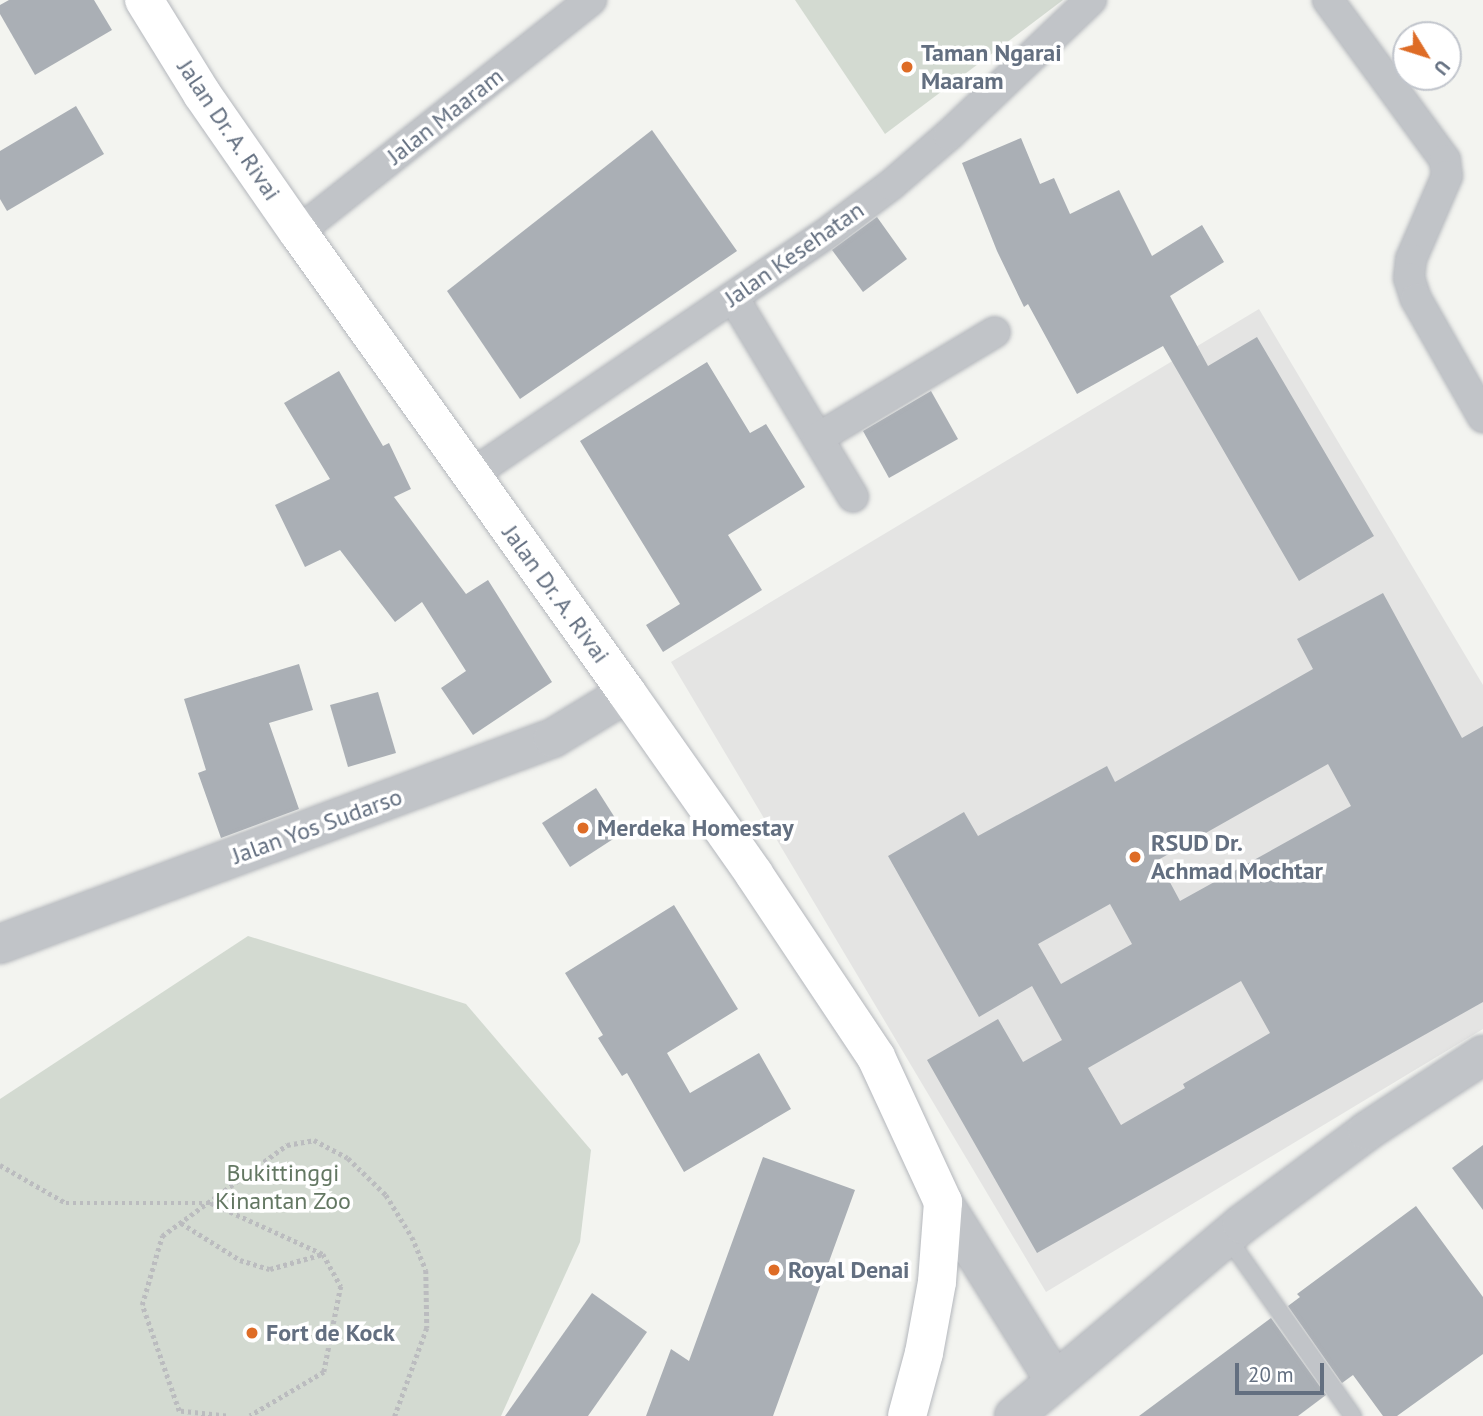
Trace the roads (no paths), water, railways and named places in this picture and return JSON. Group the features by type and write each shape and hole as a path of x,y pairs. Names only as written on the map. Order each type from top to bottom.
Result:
{"main road":[{"name":"Jalan Dr. A. Rivai","path":"144,0 202,94 628,693 754,874 876,1057 943,1202"},
{"path":"907,1416 924,1353 937,1282 943,1202"}],"street":[{"name":"Jalan Maaram","path":"298,232 592,0"},
{"name":"Jalan Kesehatan","path":"471,475 891,186 950,135 1091,0"},
{"path":"1328,0 1445,160 1447,176 1411,259 1409,278 1416,299 1478,399"},
{"path":"733,297 853,497"},
{"path":"818,438 995,332"},
{"name":"Jalan Yos Sudarso","path":"0,944 553,738 628,693"},
{"path":"1014,1416 1227,1237 1367,1131 1483,1055"},
{"path":"943,1202 1055,1381"}],"lane":[{"path":"1227,1237 1353,1416"}],"place":[{"name":"Taman Ngarai Maaram","path":"907,67"},
{"name":"Merdeka Homestay","path":"583,828"},
{"name":"RSUD Dr. Achmad Mochtar","path":"1135,857"},
{"name":"Royal Denai","path":"774,1270"},
{"name":"Fort de Kock","path":"252,1333"}],"park label":[{"name":"Bukittinggi Kinantan Zoo","path":"283,1187"}]}
